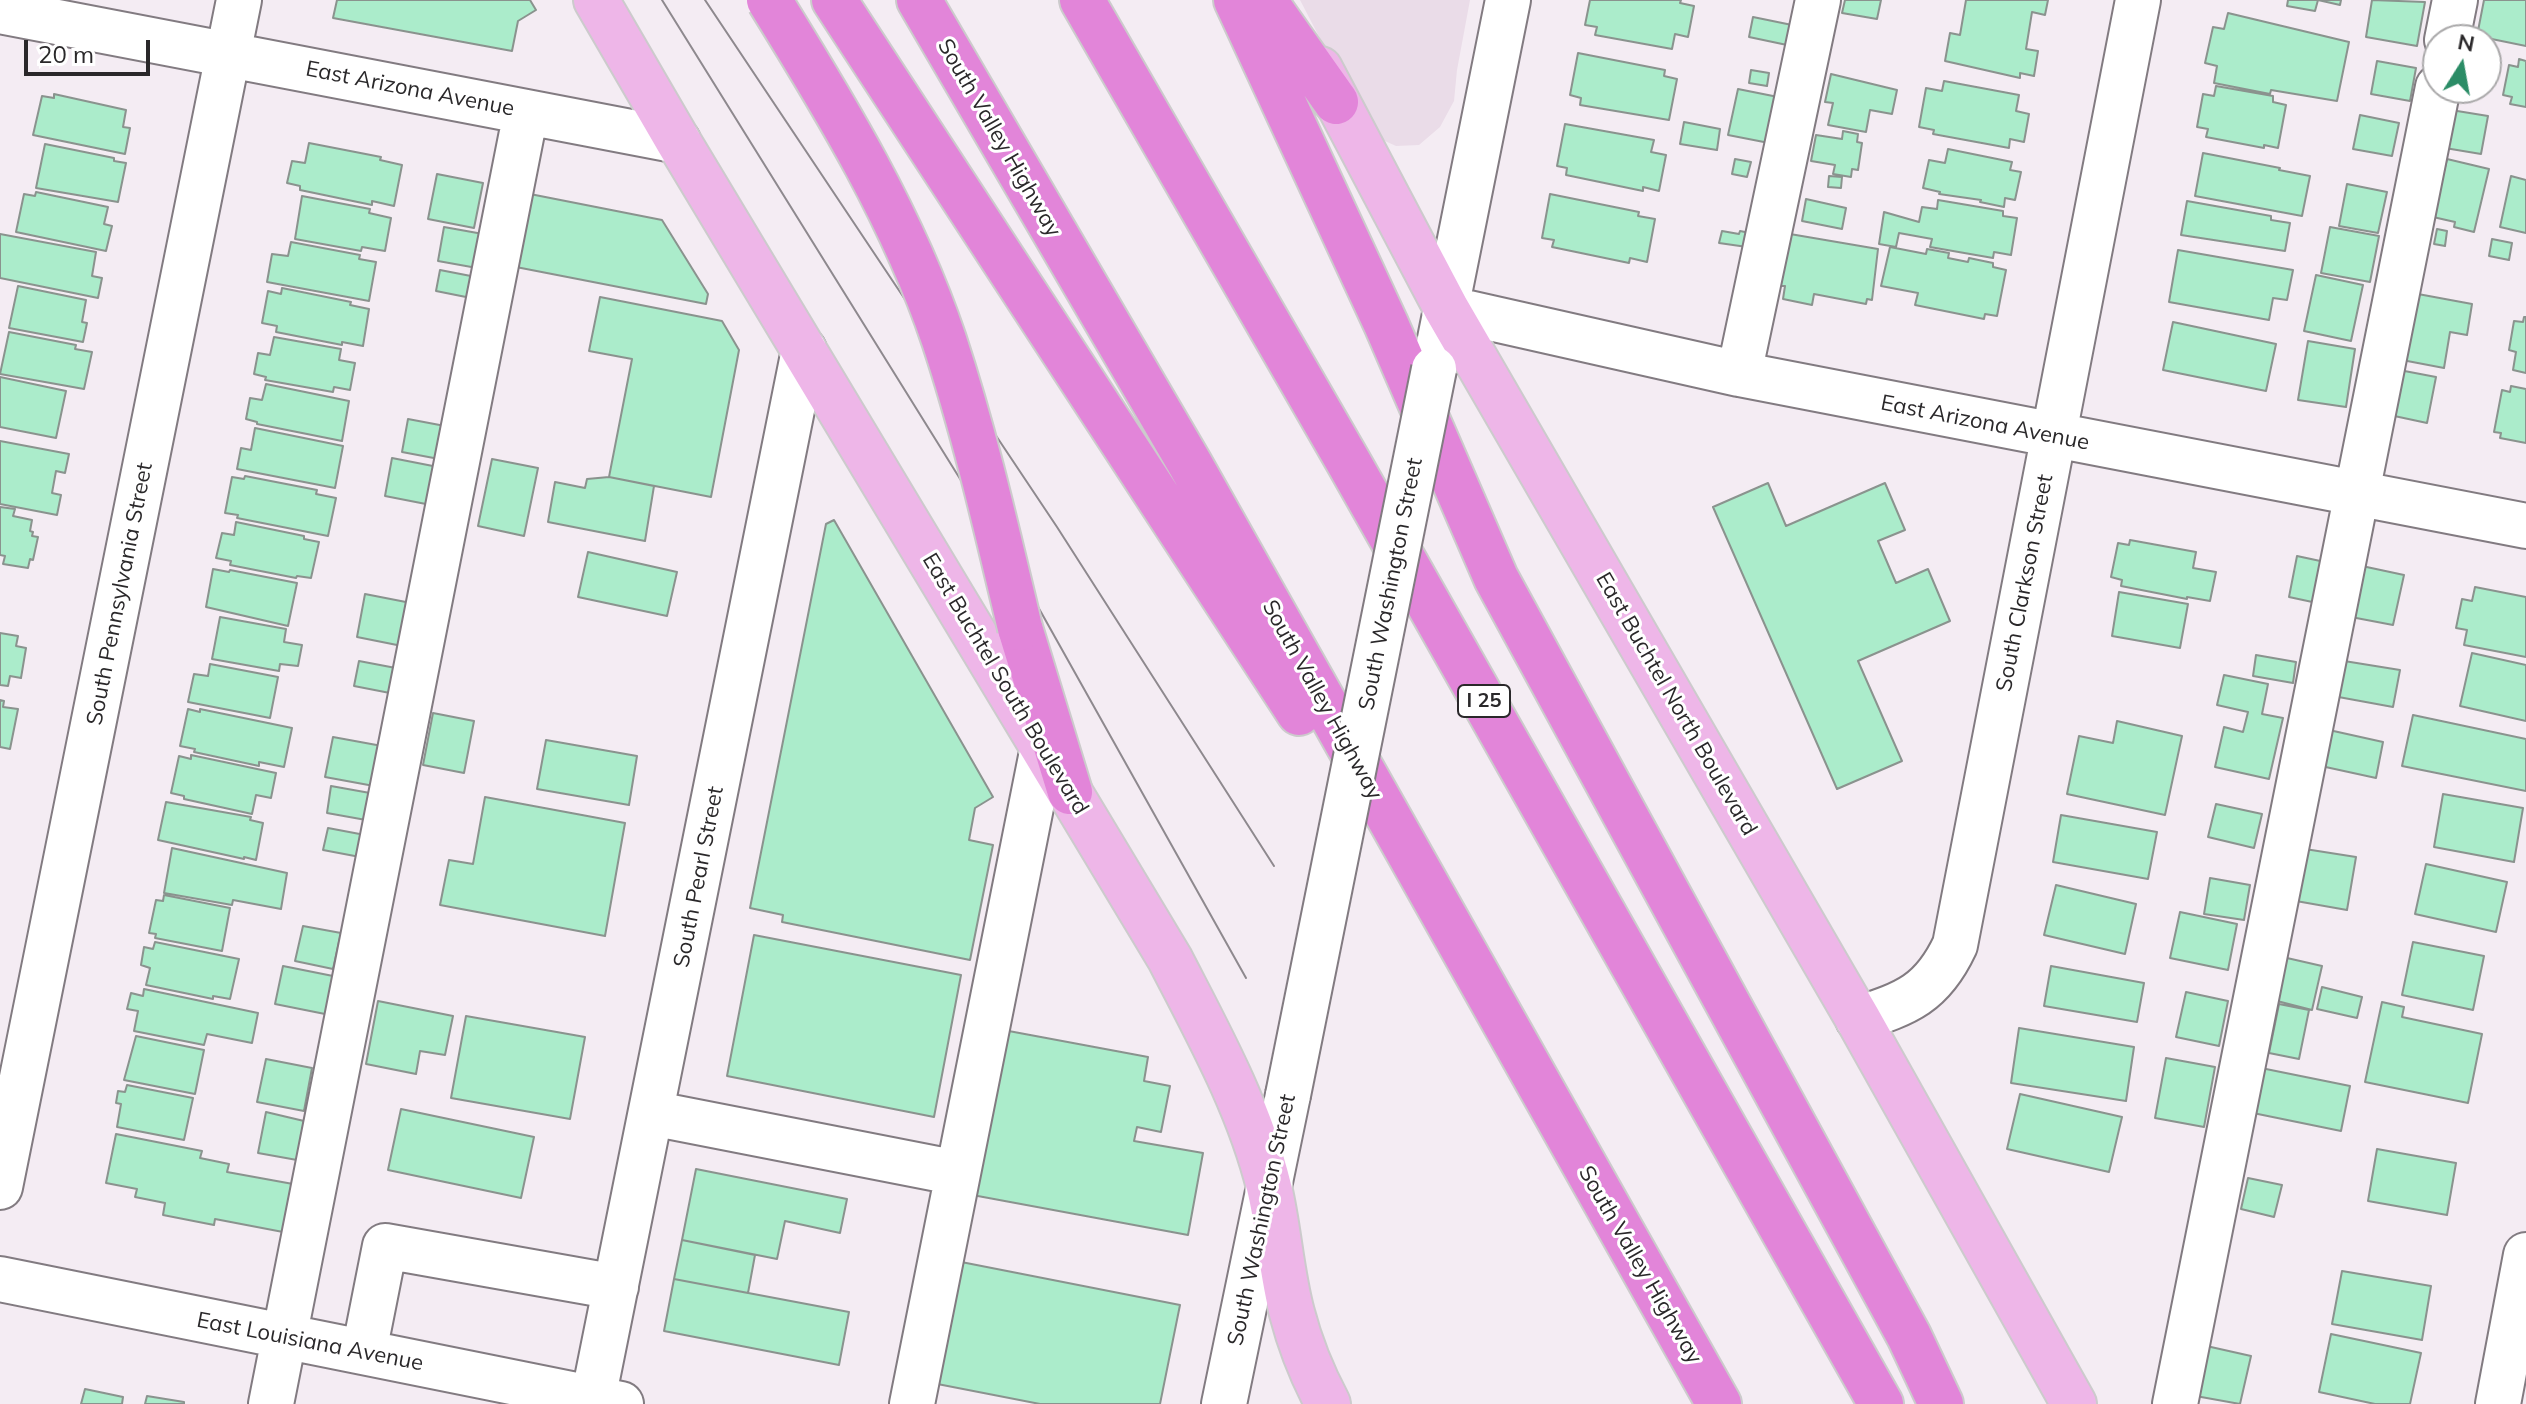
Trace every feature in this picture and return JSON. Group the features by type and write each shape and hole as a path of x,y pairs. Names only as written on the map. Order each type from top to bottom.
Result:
{"highway":[{"path":"769,0 838,111 879,189 934,313 969,421 1020,628 1070,792"},
{"path":"834,0 1506,1030"},
{"name":"South Valley Highway","path":"919,0 1190,464 1719,1404"},
{"name":"I 25","path":"1082,0 1349,463 1881,1404"},
{"path":"1236,0 1386,324 1496,578 1909,1336 1941,1404"},
{"path":"1277,8 1336,102"}],"main road":[{"name":"East Buchtel South Boulevard","path":"596,0 1170,959 1223,1061 1242,1105 1269,1187 1292,1313 1305,1353 1328,1404"},
{"name":"East Buchtel North Boulevard","path":"1336,102 1446,308 1858,1019 2074,1404"}],"street":[{"name":"South Pennsylvania Street","path":"0,1187 239,0"},
{"name":"South Washington Street","path":"1224,1404 1508,0"},
{"path":"1739,374 1818,0"},
{"name":"South Clarkson Street","path":"1858,1019 1909,1001 1923,992 1945,967 1955,945 2138,0"},
{"path":"2450,24 2455,0"},
{"name":"East Arizona Avenue","path":"0,11 678,141"},
{"path":"2175,1404 2435,104"},
{"path":"271,1404 526,112"},
{"name":"East Arizona Avenue","path":"1446,308 1739,374 2526,526"},
{"name":"South Pearl Street","path":"602,1402 616,1287 804,350"},
{"path":"912,1404 1043,747"},
{"path":"651,1113 958,1173"},
{"path":"364,1352 385,1246 616,1287"},
{"path":"2498,1404 2526,1255"},
{"name":"East Louisiana Avenue","path":"0,1279 602,1402"}],"shaded area":[{"path":"1300,0 1470,0 1454,101 1440,127 1419,145 1396,146 1364,123"}],"building":[{"path":"337,0 530,0 536,10 518,21 512,51 333,18"},
{"path":"1590,0 1681,0 1680,3 1694,6 1688,37 1675,34 1672,49 1595,35 1597,27 1585,25"},
{"path":"1845,0 1881,0 1877,19 1842,13"},
{"path":"1966,0 2048,0 2045,15 2032,12 2026,49 2038,51 2034,76 2020,73 2020,78 1945,61 1950,33 1960,35"},
{"path":"2288,0 2318,0 2315,11 2287,6"},
{"path":"2318,0 2341,0 2340,5"},
{"path":"2372,0 2425,2 2417,46 2366,37"},
{"path":"2484,0 2526,0 2526,46 2502,41 2502,24 2479,24"},
{"path":"2228,13 2349,42 2337,101 2271,90 2270,94 2214,83 2217,66 2205,63 2213,27 2224,29"},
{"path":"1753,17 1792,25 1787,45 1749,37"},
{"path":"1578,53 1665,70 1664,76 1677,79 1669,120 1580,105 1581,98 1570,95"},
{"path":"2519,59 2526,61 2526,107 2510,104 2512,97 2503,95 2509,65 2518,67"},
{"path":"2377,61 2416,68 2410,101 2371,94"},
{"path":"1751,70 1769,73 1767,86 1749,83"},
{"path":"1831,74 1897,90 1892,114 1870,110 1866,132 1828,125 1833,103 1825,102"},
{"path":"1944,81 2019,95 2016,111 2029,114 2024,142 2010,139 2009,148 1933,134 1934,130 1919,127 1926,88 1942,91"},
{"path":"2216,86 2273,96 2273,102 2286,105 2278,148 2206,137 2208,129 2197,127 2203,94 2214,96"},
{"path":"1738,89 1778,97 1769,143 1728,135"},
{"path":"54,94 126,110 123,127 130,128 125,154 33,135 42,96 54,98"},
{"path":"2451,110 2488,116 2481,154 2445,148"},
{"path":"2360,115 2399,123 2392,156 2353,149"},
{"path":"1684,122 1720,129 1717,150 1680,144"},
{"path":"1565,124 1654,140 1651,152 1666,155 1659,191 1643,187 1643,191 1566,175 1567,168 1557,166"},
{"path":"1843,131 1858,134 1857,142 1862,143 1858,170 1852,169 1851,177 1833,174 1835,165 1811,161 1816,135 1842,139"},
{"path":"309,143 381,157 380,160 402,165 394,206 372,201 372,205 300,190 300,186 287,183 292,161 305,163"},
{"path":"45,144 126,163 118,202 36,188"},
{"path":"1948,149 2012,162 2010,170 2021,172 2015,200 2005,198 2004,207 1923,188 1929,160 1945,163"},
{"path":"2203,153 2310,176 2302,216 2195,196"},
{"path":"1735,159 1751,162 1747,177 1732,174"},
{"path":"2447,159 2489,169 2474,232 2454,227 2455,222 2433,217"},
{"path":"437,174 483,183 474,228 428,219"},
{"path":"1829,176 1842,177 1841,188 1828,187"},
{"path":"2511,176 2526,180 2526,233 2500,227"},
{"path":"2347,184 2387,192 2378,233 2339,226"},
{"path":"36,192 108,207 104,224 112,226 106,251 16,232 24,194 35,196"},
{"path":"530,194 662,220 708,294 706,304 516,267"},
{"path":"1550,194 1639,212 1638,216 1655,219 1647,262 1630,258 1629,263 1552,247 1554,240 1542,238"},
{"path":"302,196 370,209 369,213 391,218 385,251 362,247 361,251 295,239"},
{"path":"1806,199 1846,208 1842,229 1802,221"},
{"path":"1938,200 2003,211 2003,216 2017,218 2011,255 1994,252 1993,258 1930,247 1932,239 1899,233 1896,247 1879,244 1884,212 1919,222 1922,207 1937,209"},
{"path":"2187,201 2271,216 2271,220 2290,223 2285,251 2181,235"},
{"path":"444,227 483,234 477,268 438,261"},
{"path":"2330,227 2379,236 2370,282 2321,273"},
{"path":"2437,229 2447,231 2445,246 2434,244"},
{"path":"1722,231 1750,233 1747,247 1719,243"},
{"path":"0,234 96,252 92,276 102,278 98,298 0,278"},
{"path":"1790,234 1878,249 1872,300 1867,299 1866,304 1814,294 1812,305 1783,299 1785,286 1780,286"},
{"path":"2492,239 2512,243 2509,260 2489,256"},
{"path":"291,242 360,255 359,259 376,262 369,301 267,282 272,254 288,256"},
{"path":"1890,247 1926,254 1927,249 1949,253 1948,258 1968,262 1969,258 1993,263 1993,267 2006,270 1997,316 1985,314 1984,319 1915,305 1918,293 1881,286"},
{"path":"2178,250 2293,270 2287,300 2273,298 2269,320 2169,302"},
{"path":"440,270 476,277 471,298 436,291"},
{"path":"2316,275 2363,285 2351,341 2304,331"},
{"path":"18,286 86,300 82,322 87,323 83,342 9,328"},
{"path":"282,288 351,302 350,305 369,309 363,346 276,332 277,326 262,323 268,291 281,294"},
{"path":"2418,294 2472,304 2467,335 2450,332 2444,368 2402,360"},
{"path":"600,297 722,321 739,350 711,497 609,477 632,359 589,351"},
{"path":"2524,317 2526,373 2513,370 2516,352 2509,350 2514,321 2523,322"},
{"path":"2173,322 2276,344 2266,391 2163,370"},
{"path":"9,332 76,345 75,349 92,352 84,389 0,374"},
{"path":"274,337 341,349 339,360 355,363 350,390 334,387 333,392 265,380 266,377 254,374 258,353 270,355"},
{"path":"2308,341 2355,349 2346,407 2298,400"},
{"path":"2394,369 2436,377 2427,423 2385,414"},
{"path":"0,377 66,391 56,438 0,427"},
{"path":"266,384 349,401 342,441 257,424 246,419 250,398 262,400"},
{"path":"2511,386 2526,389 2526,443 2500,438 2501,433 2494,432 2502,390 2510,392"},
{"path":"408,419 445,426 439,459 402,452"},
{"path":"255,428 343,446 335,488 237,469 241,448 251,450"},
{"path":"0,441 69,454 65,473 56,471 52,493 61,495 57,515 0,504"},
{"path":"392,458 438,467 431,505 385,496"},
{"path":"492,459 538,468 524,536 478,526"},
{"path":"245,476 317,490 316,494 336,498 328,536 225,513 232,477 244,479"},
{"path":"609,477 654,486 645,541 548,522 555,482 585,488 587,479"},
{"path":"1768,483 1786,526 1885,483 1905,530 1878,541 1896,583 1928,569 1950,621 1858,661 1902,761 1837,789 1713,507"},
{"path":"0,507 15,509 13,516 32,520 30,531 33,532 32,536 38,537 28,568 3,564 5,556 0,555"},
{"path":"834,520 993,797 975,808 969,840 993,845 970,960 782,922 783,915 750,908 826,524"},
{"path":"236,522 319,542 311,578 230,565 231,561 216,558 222,533 234,535"},
{"path":"2130,540 2196,552 2193,568 2216,572 2210,601 2121,586 2122,580 2111,577 2118,543 2129,545"},
{"path":"588,552 677,572 667,616 578,597"},
{"path":"2297,556 2325,562 2317,603 2289,597"},
{"path":"2362,566 2404,575 2393,625 2351,617"},
{"path":"213,569 297,583 288,626 206,607"},
{"path":"2475,587 2526,597 2526,657 2464,645 2467,630 2456,628 2462,599 2472,601"},
{"path":"2119,592 2188,604 2180,648 2112,636"},
{"path":"365,594 411,603 402,646 357,637"},
{"path":"220,617 286,629 284,642 302,645 298,666 280,664 279,671 212,659"},
{"path":"0,633 18,636 16,646 26,648 21,678 10,676 8,686 0,685"},
{"path":"2472,653 2526,665 2526,721 2460,706"},
{"path":"2256,655 2296,662 2293,683 2253,676"},
{"path":"2338,660 2400,670 2393,707 2333,696"},
{"path":"359,661 401,669 395,694 354,686"},
{"path":"210,664 278,677 270,718 188,702 194,674 208,676"},
{"path":"2224,675 2268,684 2262,714 2283,718 2269,779 2215,767 2224,727 2243,732 2248,712 2217,705"},
{"path":"0,700 4,701 3,707 18,709 10,749 0,747"},
{"path":"188,709 292,728 284,767 259,762 259,766 180,746"},
{"path":"433,713 474,721 464,773 423,765"},
{"path":"2413,715 2526,739 2526,791 2402,766"},
{"path":"2117,721 2182,736 2165,815 2067,794 2079,736 2113,743"},
{"path":"2329,730 2383,742 2376,778 2321,766"},
{"path":"333,737 382,746 374,786 325,777"},
{"path":"546,740 637,756 629,805 537,789"},
{"path":"191,755 276,773 271,798 256,795 252,814 184,799 184,796 171,793 179,756 191,759"},
{"path":"331,786 370,793 366,820 327,813"},
{"path":"2443,794 2523,808 2514,862 2434,847"},
{"path":"485,797 625,823 605,936 440,905 449,860 473,864"},
{"path":"166,802 251,817 250,820 263,823 256,860 158,840"},
{"path":"2216,804 2262,814 2254,848 2208,837"},
{"path":"2061,815 2157,832 2148,879 2053,862"},
{"path":"328,828 365,835 360,857 323,850"},
{"path":"172,848 287,873 281,909 233,900 232,905 164,893"},
{"path":"2305,849 2356,857 2347,910 2296,901"},
{"path":"2426,864 2507,882 2496,932 2415,914"},
{"path":"2210,878 2250,885 2244,920 2204,914"},
{"path":"2056,885 2136,904 2125,954 2044,935"},
{"path":"164,895 230,908 222,951 155,938 156,934 149,933 156,900 163,901"},
{"path":"2180,912 2237,924 2228,970 2170,958"},
{"path":"303,926 341,933 333,969 295,961"},
{"path":"754,935 961,975 934,1117 727,1076"},
{"path":"155,942 239,959 230,999 213,996 213,999 146,985 150,968 141,965 144,947 153,949"},
{"path":"2413,942 2484,956 2473,1010 2402,995"},
{"path":"2287,958 2322,966 2312,1010 2277,1001"},
{"path":"283,966 338,977 330,1015 275,1004"},
{"path":"2051,966 2144,983 2137,1022 2044,1006"},
{"path":"2322,987 2362,997 2357,1018 2317,1009"},
{"path":"144,989 258,1013 252,1043 207,1034 204,1045 134,1031 138,1011 127,1009 131,993 143,996"},
{"path":"2186,992 2228,1001 2219,1046 2176,1037"},
{"path":"378,1001 453,1016 445,1055 420,1051 416,1074 366,1064"},
{"path":"2382,1002 2404,1007 2402,1017 2482,1034 2468,1103 2365,1082"},
{"path":"2279,1004 2309,1010 2299,1059 2269,1053"},
{"path":"466,1016 585,1037 570,1119 451,1098"},
{"path":"2019,1028 2134,1047 2126,1101 2011,1083"},
{"path":"998,1029 1148,1057 1144,1081 1170,1086 1161,1132 1137,1127 1134,1141 1203,1153 1188,1235 967,1194"},
{"path":"136,1036 204,1050 195,1094 124,1080"},
{"path":"2166,1058 2215,1067 2204,1127 2155,1118"},
{"path":"266,1059 312,1068 304,1111 257,1102"},
{"path":"2261,1068 2350,1086 2341,1131 2253,1113"},
{"path":"127,1085 193,1098 184,1140 117,1127 121,1104 116,1103 118,1091 125,1092"},
{"path":"2020,1094 2122,1117 2109,1172 2007,1149"},
{"path":"401,1109 534,1137 521,1198 388,1170"},
{"path":"266,1112 304,1121 297,1160 258,1153"},
{"path":"116,1134 202,1151 200,1158 229,1164 227,1172 293,1184 283,1232 215,1219 214,1225 163,1215 165,1203 135,1197 137,1189 106,1183"},
{"path":"2377,1149 2456,1163 2447,1215 2368,1201"},
{"path":"696,1169 847,1199 840,1233 785,1221 777,1259 682,1240"},
{"path":"2248,1178 2282,1185 2274,1217 2241,1209"},
{"path":"682,1240 755,1255 748,1293 674,1279"},
{"path":"946,1259 1180,1305 1160,1404 1040,1404 922,1381"},
{"path":"2342,1271 2431,1286 2422,1340 2332,1324"},
{"path":"674,1279 849,1312 839,1365 664,1331"},
{"path":"2331,1334 2421,1353 2410,1404 2375,1404 2319,1392"},
{"path":"2202,1345 2251,1356 2240,1404 2190,1395"},
{"path":"85,1389 123,1397 122,1404 81,1404"},
{"path":"147,1396 184,1402 184,1404 145,1404"}],"tram line":[{"path":"662,0 1023,580 1246,978"},
{"path":"705,0 1057,527 1274,866"}]}
